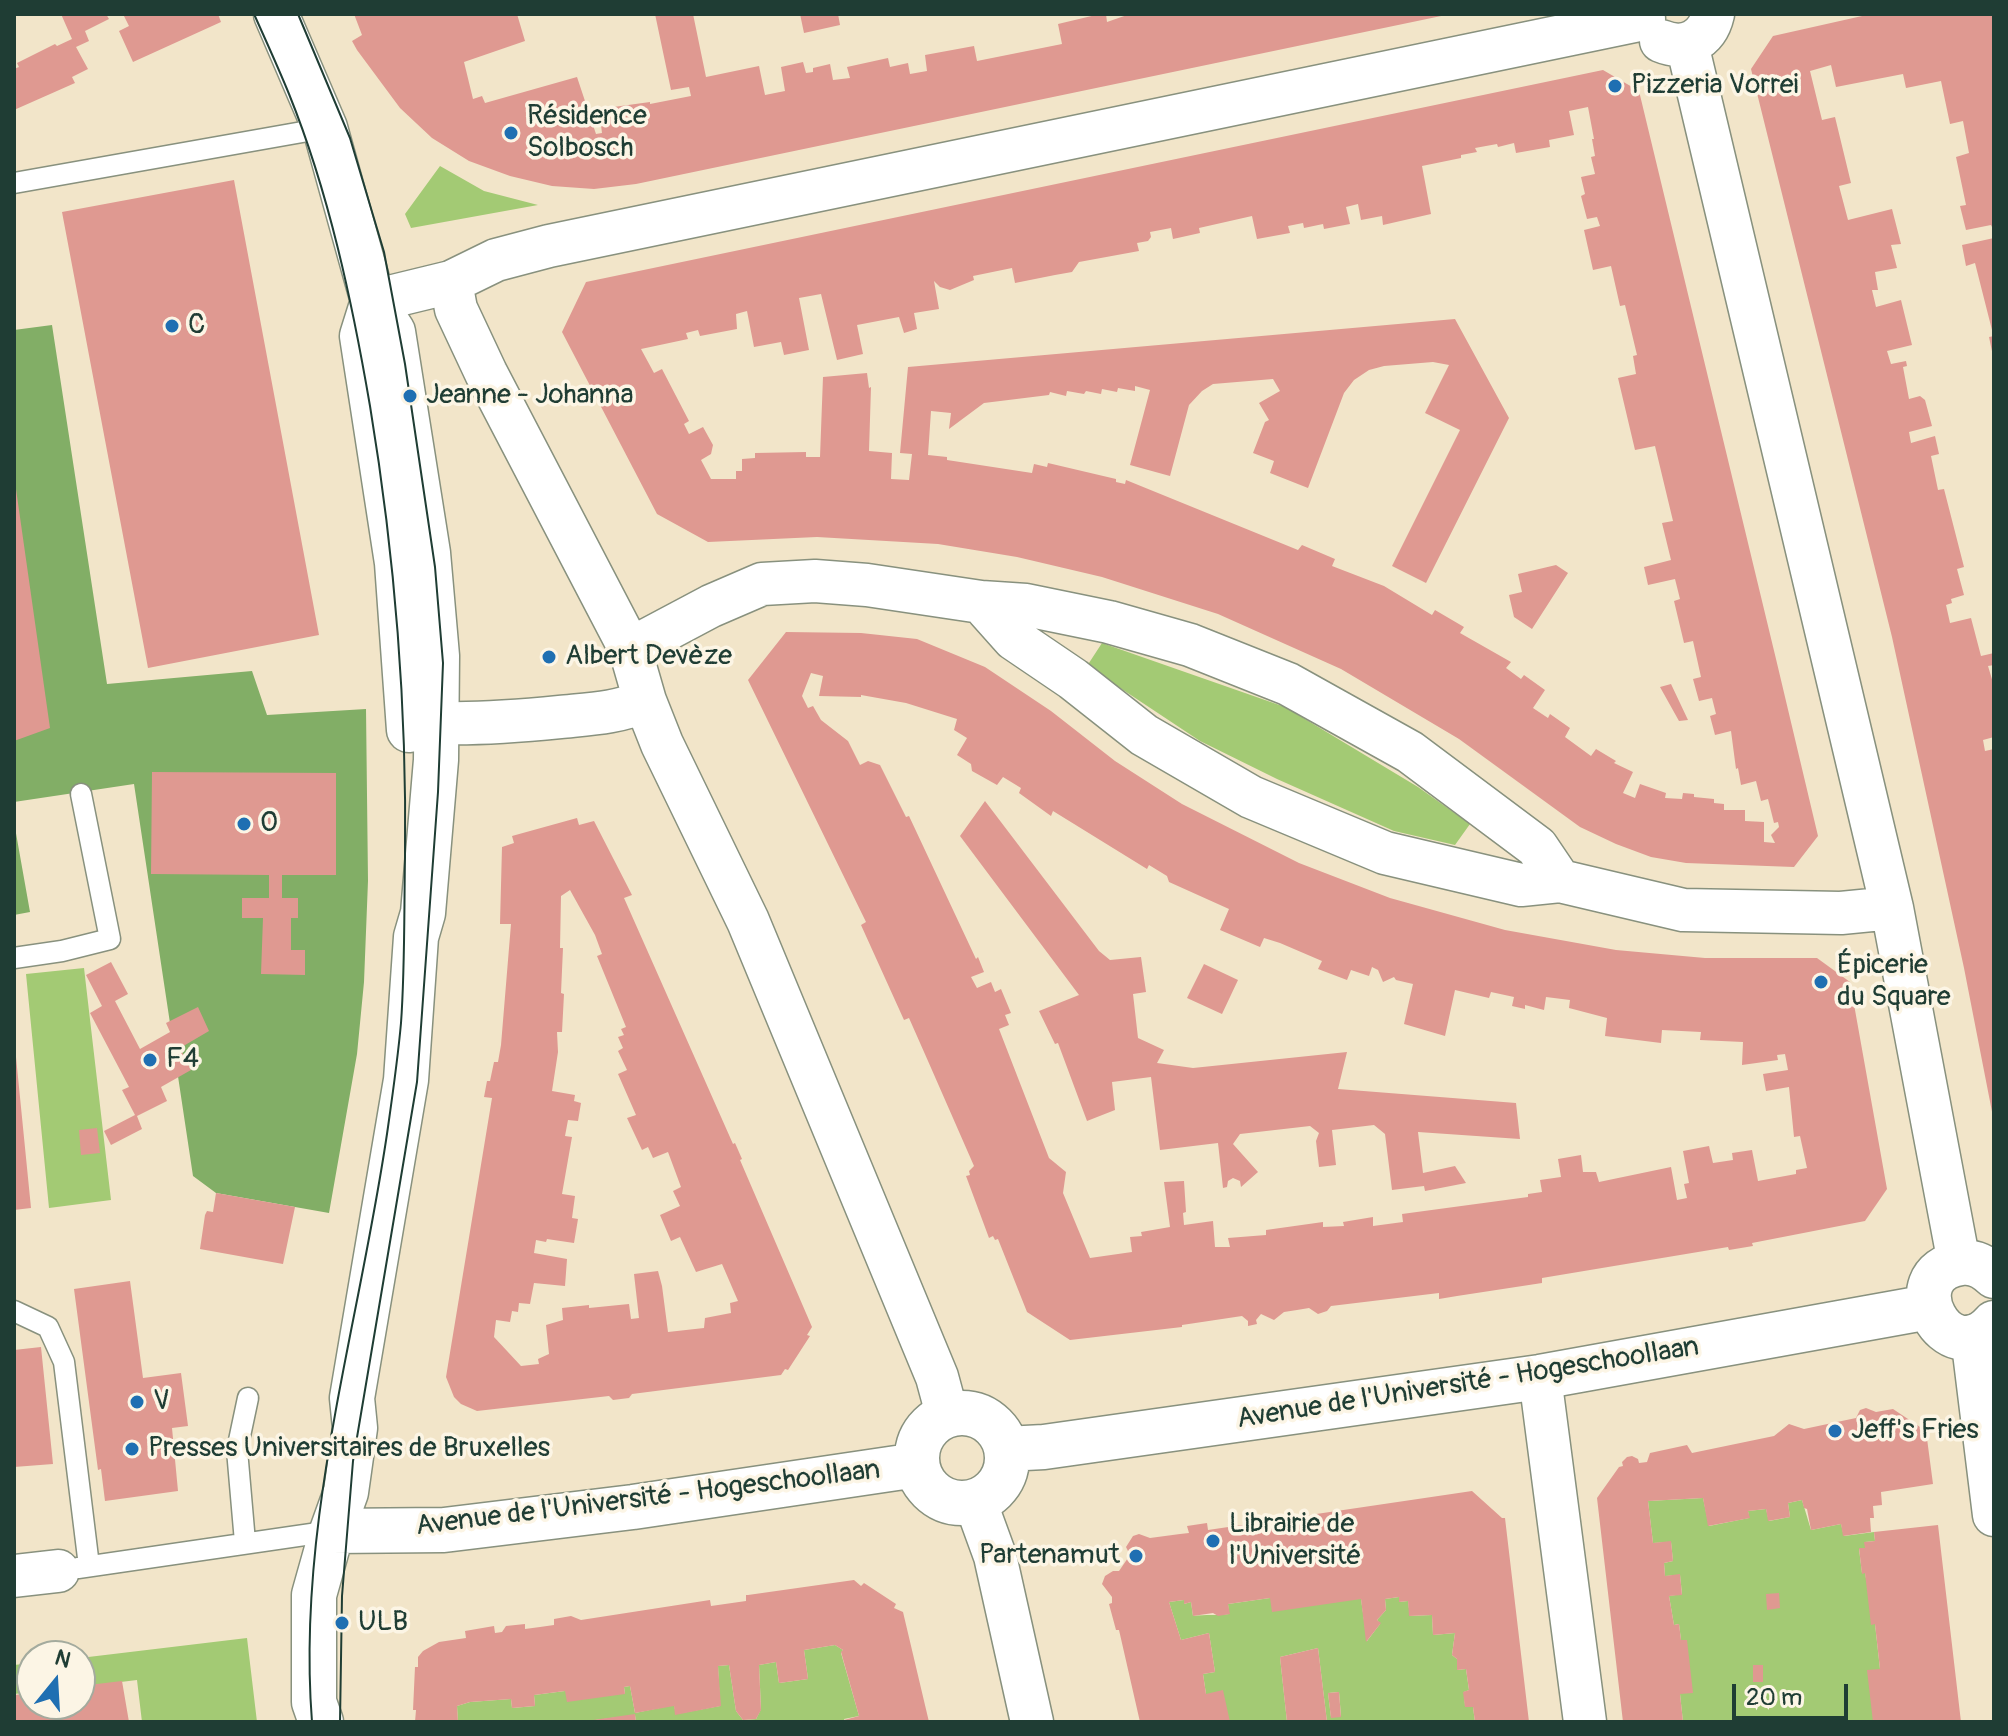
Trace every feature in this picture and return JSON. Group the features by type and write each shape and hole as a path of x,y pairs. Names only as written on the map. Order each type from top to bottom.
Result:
{"street":[{"path":"276,14 325,128 373,301 393,332 428,553 437,656 434,792 423,913 416,937 406,1080 352,1398 338,1425 328,1490 338,1596 338,1703 333,1722"},
{"path":"373,301 451,282 496,260 549,246 1644,17 1653,35 1669,44 1700,29 1892,908 1977,1270 1937,1275 1930,1290 1929,1307 1932,1316 1953,1335 1983,1329 1994,1515"},
{"path":"451,282 456,309 486,373 630,649 662,744 748,921 937,1377 947,1414 966,1413 984,1419 999,1432 1006,1449 1007,1462 997,1486 975,1501 998,1565 1032,1722"},
{"path":"373,301 362,336 397,563 409,744 410,912 416,937"},
{"path":"630,649 711,606 762,584 815,581 1026,605 1109,622 1190,645 1288,684 1410,752 1537,847 1560,881"},
{"path":"981,602 1014,639 1073,679 1144,735 1251,797 1385,853 1521,885 1560,881 1683,910 1841,913 1892,908"},
{"path":"1073,679 1109,622"},
{"path":"406,668 437,723"},
{"path":"437,723 498,723 600,713 627,709 645,701"},
{"path":"1458,870 1489,812"},
{"name":"Avenue de l'Université - Hogeschoollaan","path":"1006,1449 1044,1447 1540,1377 1929,1307"},
{"path":"1540,1377 1585,1722"},
{"name":"Avenue de l'Université - Hogeschoollaan","path":"947,1414 933,1422 923,1434 917,1449 917,1465 924,1483 938,1496 956,1503 975,1501"},
{"name":"Avenue de l'Université - Hogeschoollaan","path":"332,1531 444,1530 633,1507 917,1465"},
{"path":"321,1722 314,1702 314,1595 332,1531"},
{"path":"14,1576 73,1568"}],"lane":[{"path":"14,183 325,128"},
{"path":"14,958 62,951 110,939 81,794"},
{"path":"14,1311 48,1327 64,1362 73,1568 332,1531"},
{"path":"245,1542 237,1450 248,1398"}],"green space":[{"path":"440,166 484,191 538,205 411,228 405,214"},
{"path":"52,325 107,684 252,671 267,715 366,709 368,881 364,982 357,1054 329,1213 216,1193 193,1176 134,784 14,802 14,330"},
{"path":"1102,643 1285,707 1418,787 1470,824 1455,845 1394,831 1277,779 1200,741 1087,666"},
{"path":"14,822 30,912 14,915"},
{"path":"84,968 111,1200 49,1208 26,974"},
{"path":"1703,1498 1709,1526 1749,1518 1748,1511 1766,1509 1769,1521 1790,1517 1788,1503 1802,1500 1811,1530 1841,1524 1844,1536 1874,1532 1875,1541 1865,1542 1865,1548 1859,1549 1875,1624 1880,1669 1873,1722 1683,1722 1680,1694 1687,1640 1681,1640 1679,1624 1674,1625 1669,1596 1682,1594 1680,1575 1665,1576 1664,1563 1673,1561 1671,1542 1653,1543 1648,1501"},
{"path":"1399,1597 1399,1602 1408,1601 1410,1616 1432,1615 1433,1635 1455,1633 1452,1655 1457,1659 1457,1670 1466,1669 1469,1690 1464,1692 1465,1706 1473,1707 1475,1722 1327,1722 1318,1648 1280,1657 1287,1722 1230,1722 1206,1694 1203,1674 1215,1672 1209,1633 1181,1640 1169,1602 1191,1602 1193,1616 1229,1614 1228,1604 1270,1598 1361,1599 1367,1641 1380,1624 1377,1620 1386,1610 1385,1599","holes":["1339,1692 1341,1716 1331,1717 1328,1693"]},
{"path":"247,1638 257,1722 142,1722 137,1680 96,1685 96,1656"},
{"path":"835,1645 843,1650 841,1653 859,1716 844,1719 845,1722 636,1722 635,1715 580,1722 458,1722 457,1706 470,1702 511,1699 512,1708 535,1706 534,1695 565,1691 625,1694 624,1687 630,1686 635,1713 674,1705 676,1714 720,1706 718,1666 729,1665 736,1711 743,1720 756,1719 761,1709 759,1665 776,1662 779,1683 808,1679 804,1650"},
{"path":"14,1665 16,1665 14,1694"}],"building":[{"path":"61,14 106,14 109,19 85,31 89,41 76,47 88,69 72,77 75,83 14,110 14,69 19,67 17,63 72,39"},
{"path":"123,14 218,14 221,22 133,62 119,31 129,26"},
{"path":"354,14 517,14 525,41 464,62 473,99 482,96 485,103 577,77 596,134 602,133 599,109 691,96 689,87 671,90 655,14 693,14 706,77 759,66 765,95 785,91 781,67 803,62 806,73 830,64 833,80 850,78 847,67 888,58 890,67 908,63 910,74 927,71 925,55 974,46 977,61 1062,44 1058,24 1100,14 1106,14 1107,22 1130,14 1446,15 636,184 594,189 552,186 510,176 469,161 432,138 400,108 357,50 352,41 362,35"},
{"path":"800,14 838,14 840,25 804,33"},
{"path":"1871,14 1994,15 1994,231 1991,225 1966,230 1960,206 1966,205 1956,157 1969,153 1963,121 1950,124 1941,81 1906,88 1903,74 1836,87 1831,65 1810,71 1822,120 1835,117 1851,183 1839,186 1848,220 1892,209 1901,244 1891,245 1897,268 1875,272 1878,290 1872,290 1876,307 1901,300 1912,345 1887,351 1891,364 1906,361 1907,366 1903,367 1909,399 1920,396 1925,400 1932,426 1909,432 1911,443 1935,436 1939,454 1931,456 1938,490 1944,489 1964,567 1957,569 1964,595 1951,599 1952,603 1946,605 1950,623 1971,618 1981,656 1994,653 1994,665 1988,666 1994,686 1994,737 1983,740 1985,751 1994,749 1994,1122 1892,637 1751,69 1773,36"},
{"path":"1603,70 1639,91 1818,836 1794,867 1686,863 1651,857 1580,827 1459,739 1341,669 1218,614 1102,577 1017,557 938,544 817,537 708,542 657,514 562,332 586,282","holes":["1588,107 1595,156 1591,157 1595,174 1581,177 1585,194 1581,196 1587,219 1597,217 1600,226 1584,230 1593,270 1611,266 1620,306 1625,305 1637,355 1633,356 1636,374 1618,378 1635,450 1655,446 1673,521 1662,523 1671,560 1644,567 1648,585 1675,579 1680,599 1674,601 1684,643 1693,641 1701,677 1693,679 1699,701 1712,698 1716,714 1710,716 1715,735 1731,731 1741,785 1756,781 1761,801 1768,799 1774,823 1778,822 1779,827 1771,835 1775,843 1764,842 1764,822 1745,821 1745,810 1724,810 1724,804 1714,803 1714,799 1683,793 1682,799 1665,798 1666,793 1640,784 1635,798 1623,793 1633,772 1596,749 1591,756 1565,737 1570,728 1550,714 1548,718 1533,708 1545,690 1524,675 1521,679 1506,668 1511,662 1460,633 1464,627 1435,610 1432,615 1384,586 1332,566 1335,559 1302,545 1298,550 1126,480 1125,484 1116,482 1116,479 1048,463 1047,467 1034,464 1032,473 928,455 931,411 951,413 949,429 984,403 1049,395 1050,392 1066,396 1067,391 1084,394 1086,391 1101,394 1102,389 1117,392 1118,388 1135,391 1135,386 1150,390 1130,465 1170,476 1189,405 1202,391 1213,384 1273,379 1280,391 1259,403 1269,420 1265,422 1253,453 1274,461 1270,473 1308,488 1344,393 1354,380 1369,370 1384,366 1433,362 1449,365 1425,413 1460,430 1392,566 1426,583 1509,418 1455,319 908,367 900,453 912,454 909,480 891,479 892,453 869,451 871,387 867,373 823,377 820,457 806,457 806,452 755,453 755,458 742,459 742,471 736,471 736,479 711,479 701,460 711,454 713,445 703,427 689,434 684,424 689,421 662,369 654,373 641,349 688,339 686,333 698,330 700,336 737,329 736,314 747,311 754,347 781,342 784,355 809,350 799,298 821,294 837,360 863,354 857,325 899,317 904,333 917,329 914,313 939,309 934,281 950,290 974,280 973,276 1012,268 1015,283 1072,272 1079,262 1139,251 1137,243 1148,241 1150,232 1171,228 1173,239 1200,233 1199,228 1252,216 1257,239 1290,233 1288,226 1303,223 1304,228 1323,224 1324,229 1350,224 1346,207 1358,204 1361,220 1382,216 1383,225 1431,214 1422,166 1461,158 1461,155 1477,152 1475,148 1497,144 1498,147 1514,143 1516,153 1550,147 1549,140 1574,135 1569,111"]},
{"name":"C","path":"234,180 319,635 148,668 62,212"},
{"path":"1994,238 1993,334 1975,263 1966,266 1962,245"},
{"path":"1994,336 1994,355 1993,356 1989,337"},
{"path":"14,490 50,728 14,741"},
{"path":"1556,565 1568,573 1532,629 1514,617 1509,595 1522,592 1518,574"},
{"path":"786,632 861,633 917,639 985,667 1051,711 1115,761 1182,804 1299,863 1390,898 1505,930 1616,950 1705,958 1817,958 1850,982 1887,1189 1865,1221 1752,1243 1753,1246 1729,1250 1728,1247 1542,1278 1542,1283 1439,1299 1439,1293 1331,1306 1318,1314 1309,1308 1284,1312 1274,1320 1261,1314 1256,1320 1257,1324 1248,1326 1248,1321 1242,1316 1182,1327 1070,1340 1027,1312 998,1239 995,1240 993,1236 989,1238 966,1176 970,1175 969,1171 974,1166 909,1018 904,1020 861,925 866,922 748,680","holes":["811,673 823,676 819,696 861,695 906,703 957,719 954,730 967,738 957,755 971,764 972,771 997,785 1003,777 1021,788 1019,793 1051,816 1053,811 1147,869 1149,865 1167,876 1169,882 1229,909 1220,930 1260,947 1264,938 1280,943 1322,961 1318,969 1347,980 1351,970 1369,976 1372,967 1378,970 1383,982 1394,977 1413,984 1404,1024 1445,1036 1455,990 1489,998 1491,992 1514,997 1512,1006 1525,1009 1525,1005 1544,1010 1546,997 1570,1000 1569,1008 1607,1018 1605,1036 1661,1043 1662,1030 1701,1032 1700,1040 1743,1042 1742,1065 1778,1060 1777,1055 1785,1054 1788,1070 1763,1074 1766,1091 1789,1087 1794,1137 1800,1136 1807,1168 1796,1170 1796,1174 1758,1181 1752,1150 1732,1153 1733,1160 1713,1163 1709,1146 1683,1151 1689,1183 1684,1184 1687,1198 1677,1200 1671,1167 1599,1182 1596,1172 1583,1172 1581,1155 1558,1159 1561,1177 1540,1180 1542,1192 1528,1194 1528,1197 1402,1214 1403,1222 1373,1226 1373,1217 1343,1222 1344,1226 1323,1227 1323,1222 1266,1230 1266,1235 1228,1238 1230,1247 1215,1247 1213,1221 1184,1225 1184,1181 1164,1182 1170,1227 1130,1237 1132,1252 1090,1258 1063,1193 1066,1172 1049,1158 999,1029 1009,1025 1005,1015 1011,1013 1001,989 995,992 991,982 977,988 971,977 984,972 978,957 976,959 909,816 906,817 880,765 868,761 860,765 848,741 821,720 813,706 808,708 802,696"]},
{"path":"1671,684 1688,720 1679,721 1660,687"},
{"name":"O","path":"152,772 336,773 336,875 282,875 282,898 298,898 298,918 291,918 291,950 305,950 305,975 261,974 263,918 242,918 242,898 269,898 269,875 151,874"},
{"path":"985,801 1099,951 1110,960 1141,957 1146,992 1133,994 1138,1038 1164,1050 1157,1063 1193,1068 1347,1052 1338,1089 1516,1103 1520,1139 1418,1132 1423,1173 1455,1166 1466,1183 1425,1191 1424,1186 1392,1190 1385,1134 1374,1125 1332,1130 1336,1165 1319,1167 1316,1141 1319,1133 1310,1126 1240,1134 1233,1144 1258,1172 1241,1187 1240,1181 1233,1178 1223,1188 1218,1143 1160,1150 1151,1077 1112,1082 1115,1110 1087,1121 1058,1043 1055,1044 1039,1011 1079,995 960,836"},
{"path":"577,818 579,825 594,821 632,895 624,898 735,1143 812,1327 807,1335 810,1336 788,1370 785,1369 781,1375 632,1394 629,1398 613,1400 609,1396 477,1411 454,1397 446,1377 492,1098 484,1097 494,1062 498,1062 501,1045 511,924 500,924 502,847 514,843 512,836","holes":["570,890 602,954 597,956 626,1027 621,1029 624,1035 618,1037 623,1048 618,1051 627,1070 618,1074 636,1115 627,1118 642,1150 648,1147 653,1158 668,1152 681,1187 673,1191 680,1206 660,1215 671,1241 680,1237 696,1272 722,1264 738,1301 730,1303 731,1313 705,1318 704,1328 668,1332 658,1271 634,1274 639,1318 631,1319 629,1304 562,1308 563,1320 546,1325 549,1354 538,1359 539,1364 521,1366 494,1337 496,1320 510,1322 512,1311 518,1312 519,1303 530,1304 534,1283 565,1286 567,1259 534,1253 536,1240 574,1243 578,1219 572,1218 575,1196 562,1194 572,1137 565,1136 568,1120 578,1121 581,1103 574,1101 575,1095 552,1091 558,1052 557,1032 562,1032 564,994 561,993 561,896"]},
{"name":"F4","path":"111,962 128,994 115,1001 140,1049 170,1032 166,1023 198,1007 209,1031 180,1048 191,1070 161,1087 167,1101 137,1116 142,1129 111,1145 104,1131 135,1115 122,1090 129,1087 90,1013 102,1006 86,975"},
{"path":"1204,964 1238,980 1222,1014 1187,998"},
{"path":"14,1058 31,1208 14,1210"},
{"path":"97,1128 100,1153 81,1155 79,1130"},
{"path":"216,1193 295,1207 283,1264 200,1249 205,1215 207,1211 213,1212"},
{"name":"V","path":"130,1281 143,1378 181,1373 188,1426 172,1428 178,1491 105,1501 101,1469 98,1470 74,1289"},
{"path":"41,1347 53,1464 14,1467 14,1350"},
{"path":"1866,1408 1876,1412 1893,1409 1926,1431 1933,1484 1881,1492 1882,1505 1873,1506 1874,1518 1870,1518 1871,1532 1843,1536 1841,1524 1811,1530 1802,1500 1788,1503 1790,1517 1768,1521 1766,1509 1748,1511 1750,1518 1708,1526 1703,1498 1648,1501 1653,1543 1671,1541 1673,1561 1664,1563 1665,1576 1680,1574 1682,1595 1669,1596 1674,1625 1679,1624 1681,1640 1687,1640 1693,1693 1680,1694 1683,1722 1623,1722 1597,1498 1619,1467 1623,1466 1622,1462 1632,1456 1639,1463 1647,1462 1650,1453 1687,1445 1692,1453 1774,1436 1789,1424 1804,1429 1856,1418 1860,1410"},
{"path":"1472,1491 1505,1518 1529,1722 1475,1722 1473,1707 1465,1707 1463,1692 1469,1690 1466,1669 1457,1670 1457,1659 1452,1655 1455,1633 1433,1635 1432,1615 1409,1616 1408,1601 1399,1602 1399,1597 1385,1599 1386,1610 1377,1620 1381,1623 1366,1642 1361,1599 1272,1612 1270,1598 1228,1604 1230,1614 1218,1616 1213,1613 1193,1616 1191,1602 1169,1602 1181,1640 1209,1633 1215,1672 1203,1674 1206,1694 1223,1690 1230,1722 1140,1722 1119,1630 1116,1630 1109,1604 1112,1597 1102,1584 1105,1576 1119,1571 1130,1555 1126,1547 1133,1536 1139,1534 1150,1538 1189,1533 1187,1526 1207,1523 1208,1530"},
{"path":"1938,1525 1961,1722 1873,1722 1867,1670 1880,1669 1875,1624 1871,1625 1859,1548 1865,1548 1864,1542 1875,1541 1874,1532"},
{"path":"854,1580 861,1586 864,1583 903,1612 929,1722 845,1722 859,1716 841,1652 843,1650 835,1645 804,1650 808,1679 779,1683 776,1662 759,1665 761,1710 756,1719 743,1720 736,1711 729,1665 718,1666 721,1706 675,1715 674,1706 635,1713 630,1686 624,1687 625,1694 567,1702 565,1691 534,1695 535,1706 512,1708 511,1699 470,1702 457,1706 458,1722 415,1722 416,1710 413,1710 418,1657 439,1642 466,1638 465,1631 494,1626 495,1633 502,1632 506,1626 525,1624 525,1629 554,1625 554,1619 571,1616 581,1620 710,1600 711,1606 746,1601 746,1595"},
{"path":"1779,1593 1780,1608 1767,1610 1766,1594"},
{"path":"1318,1648 1327,1722 1287,1722 1280,1657"},
{"path":"1753,1665 1763,1665 1763,1682 1753,1682"},
{"path":"122,1681 129,1722 14,1722 16,1695 16,1720 96,1720 96,1684"},
{"path":"1339,1692 1341,1717 1331,1718 1328,1693"},
{"path":"635,1714 636,1722 593,1722 593,1720"}],"tram line":[{"path":"254,14 289,94 316,170 338,248 355,327 370,406 393,575 404,743 401,1023 376,1201 322,1497 313,1572 310,1647 312,1722"},
{"path":"298,14 350,138 384,252 405,364 435,567 443,663 438,792 417,1082 353,1461 342,1596 340,1722"}],"place":[{"name":"Pizzeria Vorrei","path":"1615,86"},
{"name":"Résidence Solbosch","path":"511,133"},
{"name":"C","path":"172,326"},
{"name":"Jeanne - Johanna","path":"410,396"},
{"name":"Albert Devèze","path":"549,657"},
{"name":"O","path":"244,824"},
{"name":"Épicerie du Square","path":"1821,982"},
{"name":"F4","path":"150,1060"},
{"name":"V","path":"137,1402"},
{"name":"Jeff's Fries","path":"1835,1431"},
{"name":"Presses Universitaires de Bruxelles","path":"132,1449"},
{"name":"Librairie de l'Université","path":"1213,1541"},
{"name":"Partenamut","path":"1136,1556"},
{"name":"ULB","path":"342,1623"}]}
